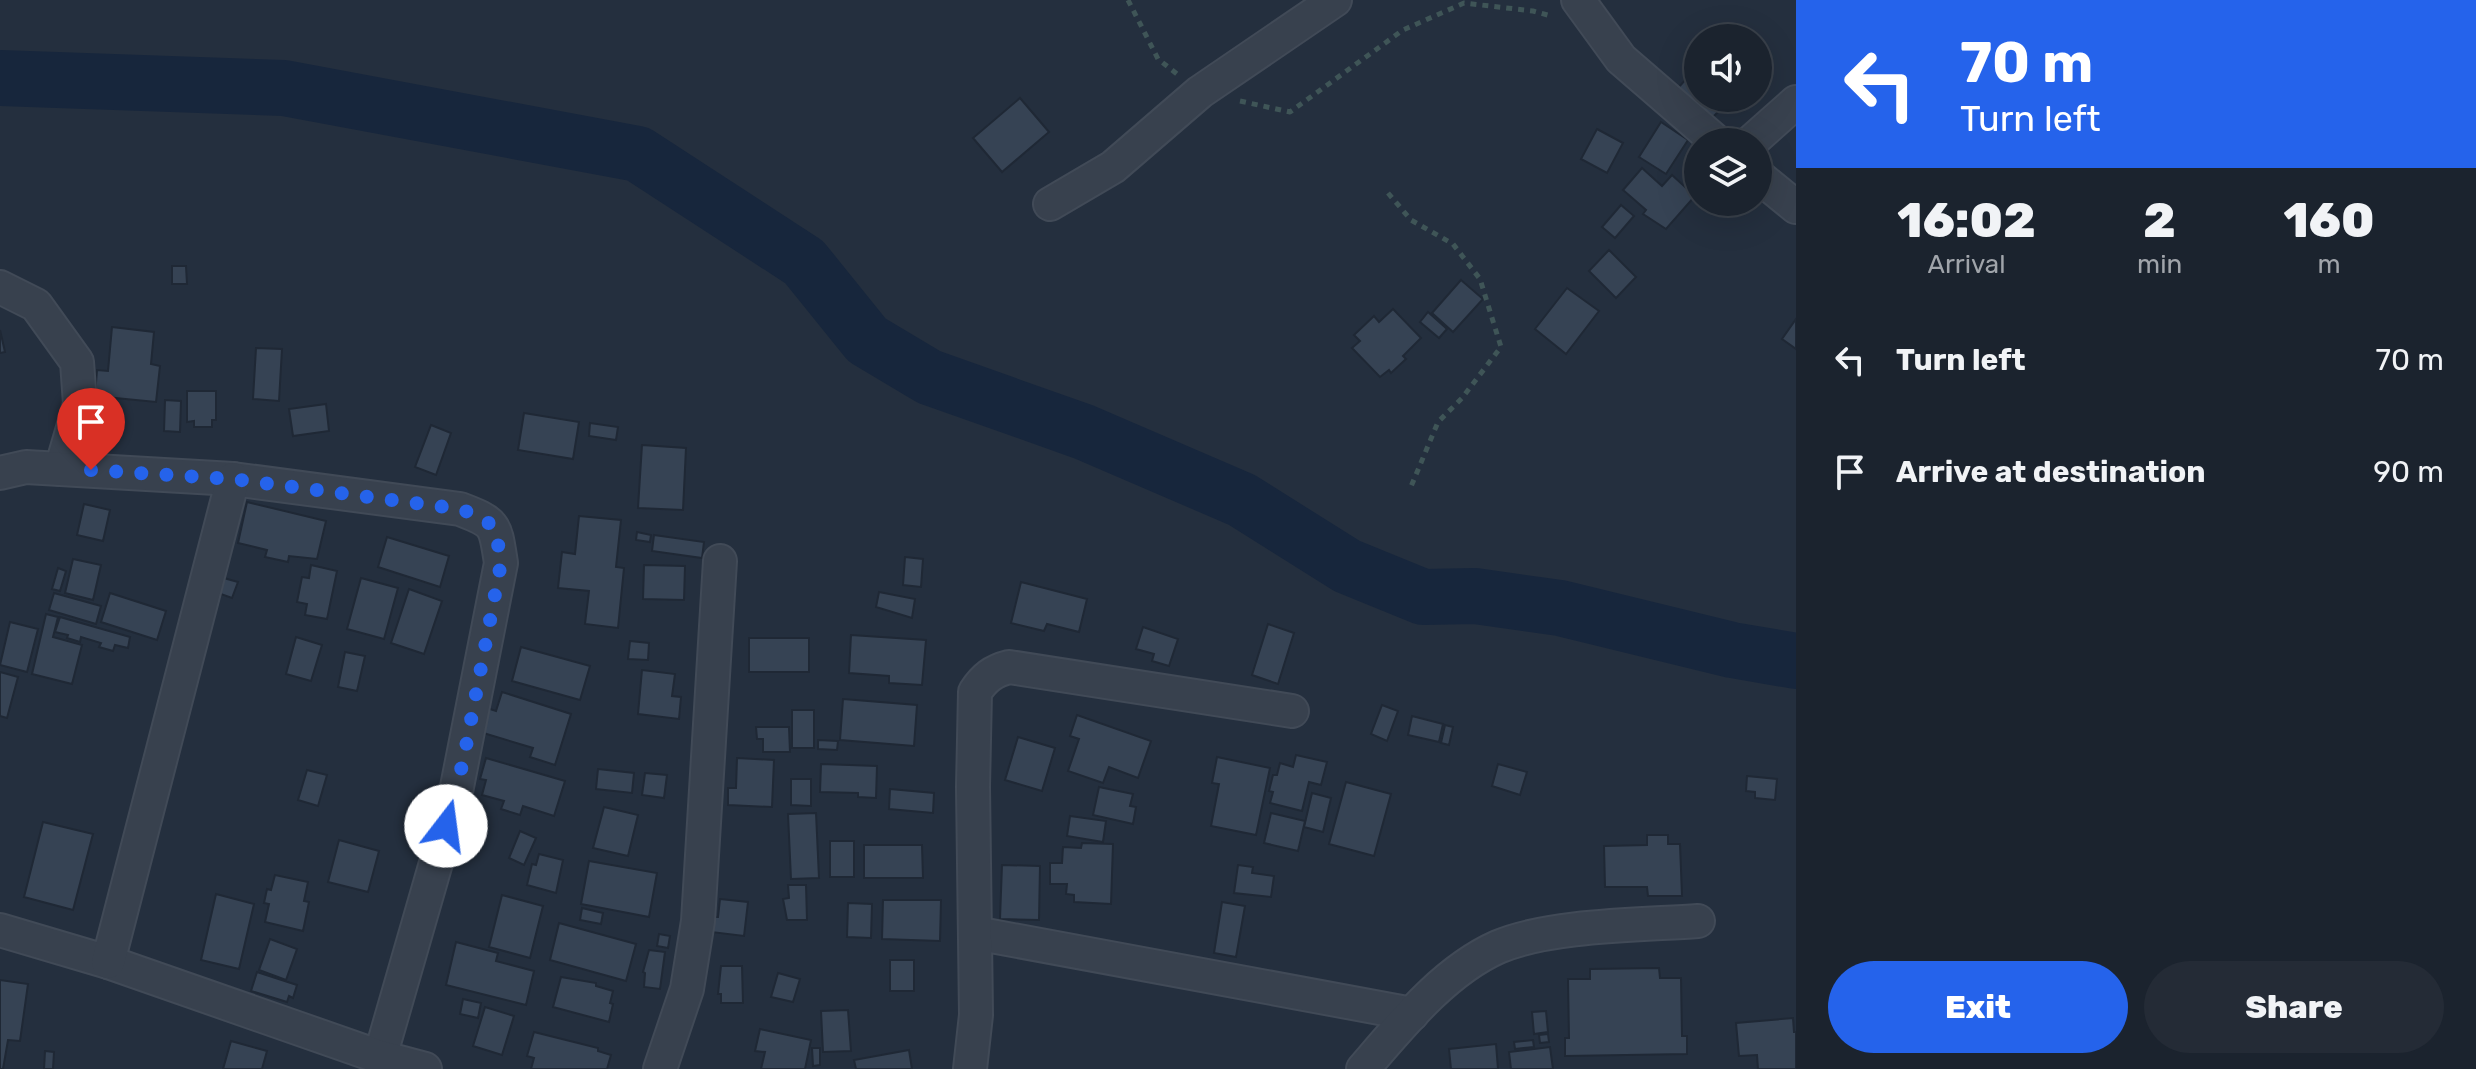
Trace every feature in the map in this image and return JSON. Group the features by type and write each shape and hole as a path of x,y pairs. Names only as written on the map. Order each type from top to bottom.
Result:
{"street":[{"path":"1050,204 1113,167 1200,92 1335,0"},
{"path":"1578,0 1621,59 1701,128"},
{"path":"1767,128 1796,102"},
{"path":"1772,187 1796,207"},
{"path":"0,287 36,305 77,362 80,404 61,469"},
{"path":"0,473 26,467 233,479 460,509 486,519 496,532 501,563 463,762 380,1057"},
{"path":"108,962 233,479"},
{"path":"660,1069 687,989 698,921 720,561"},
{"path":"970,1069 976,1015 975,692 982,681 995,671 1009,667 1292,711"},
{"path":"1363,1069 1412,1014 1450,979 1499,946 1537,936 1607,927 1698,921"},
{"path":"0,930 108,962 380,1057 425,1069"},
{"path":"975,933 1412,1014"}],"path":[{"path":"1128,0 1158,59 1200,92 1290,112 1403,30 1464,3 1533,11 1596,28"},
{"path":"1388,193 1411,220 1453,244 1480,279 1501,347 1462,398 1438,422 1410,489"}],"building":[{"path":"1684,81 1684,95 1677,89"},
{"path":"1020,98 1049,132 1002,172 973,138"},
{"path":"1703,112 1718,112 1711,119"},
{"path":"1661,122 1684,137 1684,146 1666,174 1639,157"},
{"path":"1597,129 1623,143 1607,173 1581,159"},
{"path":"1642,168 1662,186 1672,175 1684,186 1684,209 1666,229 1643,214 1646,210 1623,190"},
{"path":"1621,205 1634,216 1615,238 1602,227"},
{"path":"1609,250 1636,277 1616,298 1589,271"},
{"path":"172,266 186,266 187,284 172,284"},
{"path":"1461,280 1483,299 1453,332 1432,313"},
{"path":"1567,288 1599,311 1566,354 1535,329"},
{"path":"1393,309 1421,338 1403,356 1406,359 1391,373 1389,370 1380,377 1352,348 1360,341 1354,335 1374,316 1379,322"},
{"path":"1428,312 1447,329 1439,338 1420,322"},
{"path":"1796,319 1796,349 1782,339"},
{"path":"112,327 154,332 151,364 160,366 156,402 95,396 97,370 108,371"},
{"path":"0,330 5,352 0,353"},
{"path":"256,348 282,349 279,401 253,399"},
{"path":"187,391 216,391 216,420 212,420 212,427 194,427 194,421 187,422"},
{"path":"165,400 181,401 180,432 164,431"},
{"path":"326,404 329,431 293,436 289,409"},
{"path":"524,413 579,422 573,459 518,450"},
{"path":"590,423 618,427 616,440 589,436"},
{"path":"431,425 451,433 436,475 415,467"},
{"path":"642,445 686,448 683,510 638,508"},
{"path":"247,502 326,521 317,559 289,556 288,562 265,557 267,550 238,543"},
{"path":"84,504 110,510 103,541 77,535"},
{"path":"579,516 621,520 616,567 624,568 618,628 585,624 589,591 558,588 562,552 575,554"},
{"path":"637,532 651,535 650,542 636,540"},
{"path":"654,535 704,542 702,558 652,551"},
{"path":"387,537 449,556 440,587 378,567"},
{"path":"905,557 923,559 921,587 903,585"},
{"path":"73,559 101,565 93,600 65,593"},
{"path":"311,565 337,571 327,619 305,615 307,604 297,602 302,577 309,578"},
{"path":"644,565 685,566 684,600 643,599"},
{"path":"58,568 66,571 60,591 52,589"},
{"path":"220,577 238,582 232,598 215,592"},
{"path":"361,578 398,588 384,639 347,629"},
{"path":"1021,582 1087,599 1079,632 1047,624 1044,631 1011,623"},
{"path":"409,589 442,601 424,654 391,643"},
{"path":"879,592 915,599 912,618 876,607"},
{"path":"54,593 101,606 96,624 49,610"},
{"path":"110,593 166,611 157,640 101,622"},
{"path":"46,614 58,617 53,637 82,645 72,684 32,674"},
{"path":"60,617 130,637 128,648 115,645 113,651 99,647 101,643 81,637 80,642 67,638 68,635 55,632"},
{"path":"10,622 38,629 27,672 0,665"},
{"path":"1268,624 1294,633 1278,684 1252,675"},
{"path":"1143,627 1178,639 1169,666 1152,661 1154,654 1136,649"},
{"path":"851,635 926,640 922,685 889,683 889,676 849,673"},
{"path":"296,637 322,645 311,681 286,674"},
{"path":"749,638 809,638 809,672 749,672"},
{"path":"630,641 649,643 648,660 628,659"},
{"path":"521,647 590,666 580,700 512,681"},
{"path":"345,652 365,656 357,691 338,687"},
{"path":"642,670 675,674 672,696 681,697 679,719 638,714"},
{"path":"0,672 18,677 7,718 0,716"},
{"path":"502,692 571,714 555,765 530,757 533,748 480,732 487,708 496,711"},
{"path":"843,699 917,705 914,746 840,740"},
{"path":"1382,705 1398,711 1387,741 1371,734"},
{"path":"792,710 814,710 814,748 792,748"},
{"path":"1077,715 1151,741 1138,778 1109,767 1103,783 1068,771 1079,739 1070,736"},
{"path":"1412,716 1443,724 1439,742 1408,735"},
{"path":"1445,725 1453,727 1449,745 1441,743"},
{"path":"756,727 789,727 790,752 763,752 763,739 757,739"},
{"path":"1018,737 1055,748 1042,791 1005,780"},
{"path":"818,740 838,741 837,750 818,749"},
{"path":"1296,755 1327,762 1321,785 1309,782 1302,811 1270,803 1273,775 1277,775 1280,763 1293,767"},
{"path":"1217,757 1270,768 1256,835 1211,826 1219,784 1212,783"},
{"path":"486,758 565,781 554,816 523,806 520,815 501,809 504,801 482,795 486,780 480,779"},
{"path":"737,758 774,760 772,807 728,805 728,788 736,788"},
{"path":"821,764 877,766 876,798 858,797 858,793 820,792"},
{"path":"1498,764 1527,772 1520,795 1492,786"},
{"path":"598,769 634,773 632,793 596,789"},
{"path":"307,770 327,775 318,806 298,800"},
{"path":"645,773 667,775 664,798 642,795"},
{"path":"1747,776 1777,779 1775,800 1755,798 1755,792 1746,791"},
{"path":"791,779 811,779 811,806 791,805"},
{"path":"1346,782 1391,794 1374,856 1329,844"},
{"path":"1099,787 1133,794 1130,806 1136,807 1133,824 1093,815"},
{"path":"890,789 934,793 933,813 889,809"},
{"path":"1312,793 1331,798 1323,832 1304,827"},
{"path":"604,807 638,815 628,856 593,848"},
{"path":"816,813 819,878 791,879 788,814"},
{"path":"1271,813 1305,821 1298,851 1264,843"},
{"path":"1070,816 1106,821 1103,842 1067,836"},
{"path":"43,822 93,834 73,910 24,897"},
{"path":"520,831 536,838 524,865 509,858"},
{"path":"1647,835 1668,835 1668,844 1680,844 1682,896 1648,896 1647,887 1605,887 1604,846 1647,845"},
{"path":"339,840 379,851 368,892 328,882"},
{"path":"830,841 854,841 854,877 830,877"},
{"path":"1082,843 1113,844 1111,904 1074,902 1074,895 1066,894 1067,884 1050,884 1050,863 1062,863 1063,847 1081,848"},
{"path":"864,845 922,845 923,878 864,878"},
{"path":"539,854 563,860 556,893 527,885 532,864 536,865"},
{"path":"589,861 657,873 649,917 581,904"},
{"path":"1002,865 1040,866 1039,920 1000,919"},
{"path":"1238,865 1253,867 1252,873 1274,876 1271,897 1234,893"},
{"path":"275,875 308,882 304,901 309,902 303,931 265,922 269,904 264,903"},
{"path":"788,885 806,885 807,920 787,920 783,899 789,898"},
{"path":"216,894 254,904 239,969 201,960"},
{"path":"502,895 543,906 530,958 489,947"},
{"path":"720,899 748,902 744,936 711,932 713,917 718,917"},
{"path":"883,900 941,900 940,941 882,939"},
{"path":"1222,902 1245,906 1236,957 1214,953"},
{"path":"848,903 872,904 871,938 847,937"},
{"path":"582,908 603,913 601,924 580,920"},
{"path":"559,923 636,944 626,981 550,960"},
{"path":"659,934 670,936 668,948 657,946"},
{"path":"270,939 297,949 286,980 259,970"},
{"path":"456,942 498,953 496,961 534,971 526,1005 446,985"},
{"path":"649,950 665,952 660,989 644,987 643,972"},
{"path":"890,960 914,960 914,991 890,991"},
{"path":"721,966 742,966 743,1003 721,1003 721,994 718,994"},
{"path":"1659,968 1660,978 1681,978 1682,1036 1687,1036 1687,1054 1565,1056 1565,1038 1569,1038 1568,979 1590,979 1590,969"},
{"path":"257,972 297,985 293,998 289,996 287,1002 251,991"},
{"path":"778,973 800,979 793,1002 771,997"},
{"path":"561,977 596,983 596,986 613,991 609,1022 553,1007"},
{"path":"0,980 28,984 20,1041 8,1040 3,1069 0,1069"},
{"path":"463,999 481,1003 478,1018 460,1014"},
{"path":"485,1007 514,1016 502,1055 473,1046"},
{"path":"848,1010 851,1051 823,1052 821,1011"},
{"path":"1546,1011 1548,1032 1534,1034 1532,1012"},
{"path":"1793,1018 1796,1069 1758,1069 1757,1055 1739,1056 1736,1023"},
{"path":"760,1029 811,1040 805,1069 761,1069 765,1052 755,1051"},
{"path":"534,1032 598,1048 598,1051 611,1055 607,1069 531,1069 534,1058 527,1056"},
{"path":"1548,1034 1549,1042 1540,1043 1539,1035"},
{"path":"1533,1040 1534,1047 1515,1049 1514,1042"},
{"path":"231,1041 267,1051 262,1069 223,1069"},
{"path":"1496,1044 1498,1069 1451,1069 1449,1049"},
{"path":"1550,1047 1553,1069 1511,1069 1509,1052"},
{"path":"812,1048 820,1048 820,1065 813,1066"},
{"path":"909,1050 912,1069 856,1069 854,1060"},
{"path":"45,1051 54,1052 53,1069 44,1069"}],"waterway":[{"path":"0,78 284,88 638,154 804,262 867,340 929,377 1084,432 1242,500 1347,566 1423,597 1475,596 1560,608 1732,650 1796,661"}],"route":[{"path":"91,470 233,479 460,509 486,519 496,532 501,563 463,762 446,826"}]}
